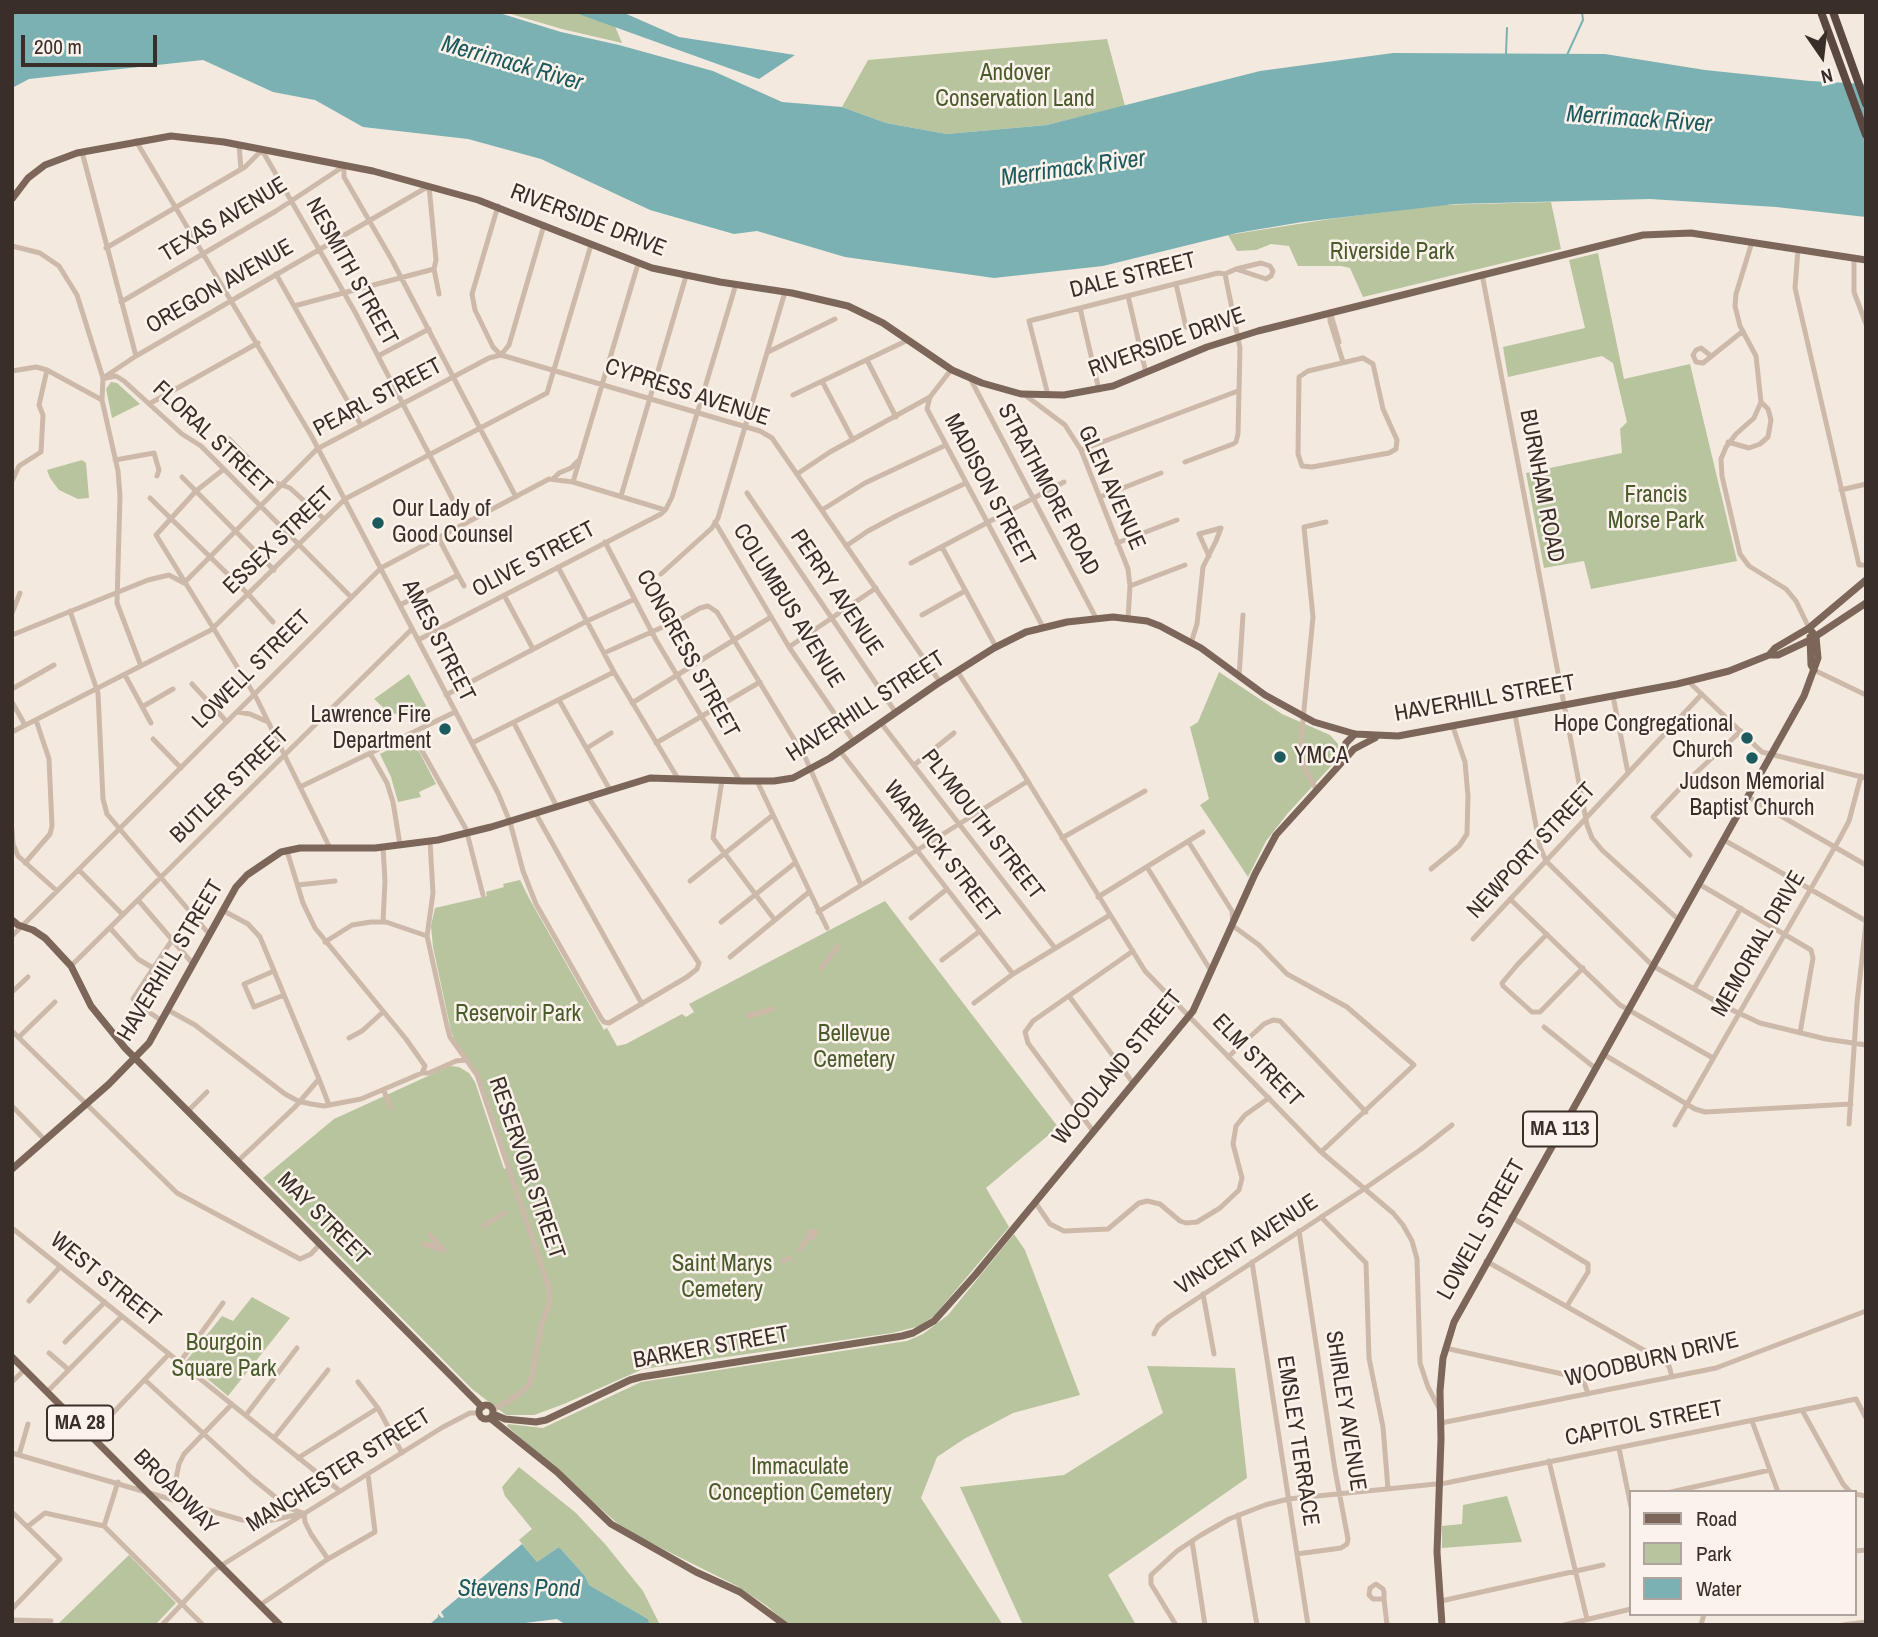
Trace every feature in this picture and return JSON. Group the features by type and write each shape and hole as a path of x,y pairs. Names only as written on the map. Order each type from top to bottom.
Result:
{"highway":[{"path":"1821,12 1866,135"},
{"path":"1833,12 1866,104"}],"main road":[{"name":"RIVERSIDE DRIVE","path":"12,199 28,178 45,165 82,152 136,141 192,136 429,186 498,206 638,264 686,276 785,292 848,306 872,316 951,370 1022,394 1048,395 1073,395 1099,390 1238,336 1657,233 1691,233 1866,260"},
{"path":"1866,580 1809,628 1813,638 1866,604"},
{"name":"HAVERHILL STREET","path":"12,1169 149,1044 222,910 247,875 268,859 300,848 383,847 468,833 650,778 757,781 793,778 854,742 996,647 1043,627 1096,618 1128,618 1160,626 1191,643 1272,699 1303,716 1333,729 1379,736 1413,734 1689,682 1769,655 1778,655 1813,638"},
{"name":"HAVERHILL STREET","path":"1769,655 1775,648 1809,628"},
{"name":"LOWELL STREET","path":"1442,1625 1437,1552 1445,1348 1464,1300 1804,696 1818,665 1813,638"},
{"path":"1333,729 1343,750"},
{"path":"1354,734 1354,749"},
{"name":"WOODLAND STREET","path":"1338,766 1346,743 1354,734"},
{"name":"WOODLAND STREET","path":"902,1336 922,1329 945,1311 1188,1016 1198,1002 1269,844 1354,749 1379,736"},
{"name":"MAY STREET","path":"12,920 45,938 71,966 91,1006 136,1058 480,1410"},
{"name":"BARKER STREET","path":"492,1414 505,1419 536,1422 546,1420 641,1377 902,1336"},
{"name":"BROADWAY","path":"12,1357 279,1625"},
{"path":"492,1414 483,1419 480,1410 488,1405 492,1414 611,1524 740,1592 785,1625"}],"street":[{"name":"AMES STREET","path":"136,141 318,448 472,743 510,822 523,871 536,904 604,1022 617,1020 642,1004"},
{"path":"239,145 241,169"},
{"path":"106,248 241,169 262,150"},
{"name":"NESMITH STREET","path":"262,150 344,293 465,523"},
{"path":"82,152 136,356"},
{"path":"344,166 344,177 402,278 516,497"},
{"name":"TEXAS AVENUE","path":"121,302 292,201 344,166"},
{"path":"429,186 436,260 434,269 439,294"},
{"name":"OREGON AVENUE","path":"103,378 136,356 429,186"},
{"path":"498,206 474,285 472,302 493,347 501,355 509,345 544,225"},
{"path":"1752,242 1735,299 1737,319 1756,356 1761,402 1754,418 1728,442 1721,469 1740,554 1749,566 1786,589 1809,628"},
{"name":"ESSEX STREET","path":"12,732 213,629 345,499 547,393 591,245"},
{"path":"12,246 40,253 59,266 77,295 103,378 102,400 116,460 120,496 117,603 141,666"},
{"path":"1798,249 1795,288 1841,490 1862,565"},
{"path":"1854,258 1854,292 1866,324"},
{"path":"1225,274 1236,270 1261,263 1270,266 1273,271 1270,277 1265,279 1236,270"},
{"path":"573,482 638,264"},
{"path":"295,306 434,269"},
{"name":"DALE STREET","path":"1048,395 1029,321 1218,273 1225,274 1238,336 1238,434 1236,442 1185,462"},
{"path":"276,274 361,425"},
{"name":"BURNHAM ROAD","path":"1482,274 1585,819 1590,834 1602,850 1679,920"},
{"path":"621,496 686,276"},
{"path":"554,478 665,510 672,497 736,284"},
{"path":"1176,284 1186,327"},
{"path":"661,574 712,528 715,522 785,292"},
{"path":"1128,296 1146,373"},
{"path":"1080,308 1099,390"},
{"path":"1330,312 1343,362"},
{"path":"768,352 835,319"},
{"path":"377,356 429,329"},
{"path":"1711,356 1743,331"},
{"path":"793,395 908,341"},
{"path":"149,404 258,343"},
{"name":"CYPRESS AVENUE","path":"501,355 746,427 772,438 940,682"},
{"name":"PEARL STREET","path":"184,583 318,448 489,358 501,355"},
{"path":"1360,358 1372,362 1382,409 1397,440 1397,446 1389,453 1305,467 1300,464 1298,454 1299,377 1306,372 1343,362 1360,358"},
{"path":"866,360 896,417"},
{"path":"12,372 36,367 47,370 102,400"},
{"path":"12,481 19,466 41,452 43,415 39,405 47,370"},
{"name":"MADISON STREET","path":"951,370 930,397 927,409 1043,627"},
{"name":"FLORAL STREET","path":"103,378 116,376 182,434 201,446 351,597"},
{"name":"STRATHMORE ROAD","path":"970,378 1096,618"},
{"path":"822,381 853,440"},
{"path":"1081,450 1238,391"},
{"name":"GLEN AVENUE","path":"1022,394 1065,425 1081,450 1128,569 1128,618"},
{"path":"797,474 930,397"},
{"path":"1728,442 1749,448 1768,437 1771,420 1768,409 1761,402"},
{"path":"229,439 271,481 290,488 324,519"},
{"path":"822,510 865,483 946,445"},
{"path":"116,460 154,453 159,470 157,476"},
{"name":"LOWELL STREET","path":"12,936 381,568 554,478 571,468 581,455"},
{"path":"224,469 197,492 156,535 254,695 329,846"},
{"path":"1100,497 1161,473"},
{"path":"182,477 274,570"},
{"path":"911,563 1064,482"},
{"path":"846,545 898,514 966,483"},
{"path":"1841,490 1866,484"},
{"name":"PERRY AVENUE","path":"747,494 896,713"},
{"path":"150,498 273,622"},
{"name":"OLIVE STREET","path":"418,640 665,510"},
{"path":"1117,543 1177,520"},
{"name":"COLUMBUS AVENUE","path":"715,522 789,647 854,742"},
{"path":"1316,789 1301,756 1313,617 1304,527 1326,522"},
{"path":"1191,643 1198,624 1203,567 1209,556 1221,528 1199,534 1209,556"},
{"path":"438,537 464,586"},
{"name":"CONGRESS STREET","path":"605,542 676,676 740,781"},
{"path":"942,547 996,647"},
{"path":"1130,586 1185,565"},
{"path":"558,567 614,672 677,778"},
{"path":"12,635 116,592 169,575 184,583"},
{"path":"400,606 458,575"},
{"path":"789,647 876,588"},
{"path":"922,615 965,591"},
{"path":"12,613 20,593"},
{"path":"504,595 533,649"},
{"path":"446,695 587,621 635,599"},
{"path":"604,653 700,608 708,606 718,612 806,759 861,886"},
{"path":"69,611 96,689 103,799 107,814 209,934"},
{"path":"1239,677 1243,615"},
{"path":"632,702 771,617"},
{"name":"BUTLER STREET","path":"71,966 412,629"},
{"path":"12,689 54,665"},
{"path":"1814,670 1866,695"},
{"name":"ELM STREET","path":"957,671 1098,897 1154,981 1321,1152 1398,1219 1412,1241 1418,1270 1420,1363 1428,1387 1441,1410"},
{"path":"472,743 614,672"},
{"path":"125,675 151,723"},
{"path":"656,743 760,682"},
{"path":"1689,682 1762,752 1863,777"},
{"path":"192,684 227,722"},
{"path":"142,707 173,689"},
{"name":"NEWPORT STREET","path":"1473,939 1702,694"},
{"path":"1613,696 1628,774"},
{"path":"559,700 610,790"},
{"path":"12,702 25,725"},
{"path":"238,712 268,722"},
{"path":"300,788 455,712"},
{"path":"1515,715 1540,846 1546,861 1653,966 1760,1023 1866,1045"},
{"path":"24,863 50,834 52,825 49,759 36,720"},
{"path":"514,723 557,807"},
{"name":"PLYMOUTH STREET","path":"881,723 1055,948"},
{"path":"1431,869 1459,846 1467,834 1467,772 1453,727"},
{"path":"1690,855 1653,819 1686,782 1741,731"},
{"path":"412,733 468,833 483,895"},
{"path":"587,748 611,733"},
{"path":"914,765 954,733"},
{"path":"153,739 181,768"},
{"name":"WARWICK STREET","path":"840,751 1013,974"},
{"path":"370,753 387,783 400,845"},
{"name":"MEMORIAL DRIVE","path":"1675,1125 1835,847 1849,821 1863,777"},
{"path":"722,780 713,838 774,919"},
{"path":"757,781 827,928"},
{"path":"818,912 1028,781"},
{"path":"1062,838 1145,792"},
{"path":"536,814 642,1004 697,969 699,963 588,797"},
{"path":"1748,797 1866,865"},
{"path":"690,881 773,816"},
{"path":"12,830 15,852 57,891"},
{"path":"1098,897 1203,832"},
{"path":"1724,840 1866,922 1849,1124"},
{"name":"RESERVOIR STREET","path":"430,841 433,893 428,936 450,1037 477,1075 548,1285 550,1303 541,1326 528,1386 492,1414"},
{"path":"1188,842 1232,911 1233,926 1259,945 1287,974 1347,1007 1414,1065 1321,1152"},
{"path":"383,847 383,922"},
{"path":"287,851 310,920 422,1061 425,1066 422,1073"},
{"path":"721,922 795,863"},
{"path":"1147,867 1212,972"},
{"path":"79,870 123,915"},
{"path":"298,886 335,881"},
{"path":"1699,884 1807,946 1813,954 1800,1033"},
{"path":"911,918 947,889"},
{"path":"730,957 809,892"},
{"path":"1510,899 1628,1010 1713,1058"},
{"path":"138,900 193,964"},
{"path":"1694,989 1741,908"},
{"path":"222,910 257,932 329,1105"},
{"path":"974,1003 1013,974 1110,915"},
{"path":"325,942 352,925 383,922 428,936"},
{"path":"110,928 138,959 153,968"},
{"path":"942,960 980,931"},
{"path":"1547,934 1502,983 1526,1007 1540,1013 1583,968"},
{"path":"162,1021 136,1004 133,999 172,940"},
{"path":"821,969 838,946"},
{"path":"1093,1131 1028,1043 1025,1032 1028,1025 1133,951"},
{"path":"274,971 244,984 254,1007 284,995"},
{"path":"12,992 28,977"},
{"path":"1069,996 1133,1083"},
{"path":"19,1037 55,1002"},
{"path":"748,1016 773,1009"},
{"path":"168,1010 195,1025 285,1094 300,1101 329,1105 361,1099 422,1073 465,1060"},
{"path":"349,1038 362,1031 383,1012"},
{"path":"1228,1057 1264,1024 1273,1020 1280,1021 1366,1112"},
{"path":"1544,1027 1595,1068"},
{"path":"12,1031 165,1183 189,1200 300,1259 320,1244"},
{"path":"1603,1054 1700,1111 1850,1104"},
{"path":"238,1161 300,1101 318,1079"},
{"path":"384,1091 391,1108"},
{"path":"188,1111 207,1092"},
{"path":"1035,1202 1050,1224 1064,1231 1108,1229 1139,1203 1147,1201 1160,1204 1180,1221 1190,1224 1197,1222 1220,1208 1239,1190 1242,1178 1233,1144 1236,1126 1245,1115 1269,1098"},
{"path":"12,1106 45,1140"},
{"name":"VINCENT AVENUE","path":"1154,1334 1165,1320 1364,1189 1452,1125"},
{"path":"484,1226 504,1213"},
{"path":"1321,1217 1366,1264 1369,1357 1383,1427 1388,1489"},
{"path":"1511,1217 1588,1264 1588,1272 1567,1306"},
{"name":"WEST STREET","path":"13,1230 340,1491"},
{"name":"SHIRLEY AVENUE","path":"1297,1554 1341,1548 1347,1544 1346,1522 1339,1493 1299,1231"},
{"path":"424,1244 443,1250 430,1235"},
{"path":"799,1250 808,1238"},
{"path":"783,1261 790,1258"},
{"path":"1486,1261 1667,1363 1672,1377"},
{"name":"EMSLEY TERRACE","path":"1252,1262 1308,1625"},
{"path":"29,1301 60,1267"},
{"path":"1203,1294 1214,1354"},
{"path":"65,1342 104,1302"},
{"path":"180,1362 223,1303"},
{"name":"WOODBURN DRIVE","path":"1441,1423 1738,1362 1866,1311"},
{"path":"48,1391 122,1316"},
{"path":"246,1415 297,1348"},
{"path":"1445,1348 1576,1377 1584,1382 1588,1394"},
{"path":"49,1353 69,1370"},
{"path":"92,1435 169,1354"},
{"path":"12,1382 25,1369"},
{"path":"274,1438 328,1370"},
{"path":"145,1380 280,1501 289,1508 304,1513"},
{"path":"358,1382 378,1408 402,1453"},
{"name":"CAPITOL STREET","path":"1176,1625 1150,1578 1169,1558 1192,1541 1238,1515 1288,1499 1439,1484 1856,1399 1866,1418"},
{"path":"172,1498 179,1464 184,1454 232,1404"},
{"path":"298,1458 378,1408"},
{"name":"MANCHESTER STREET","path":"162,1625 220,1566 402,1453 464,1416 480,1410"},
{"path":"1802,1410 1848,1490"},
{"path":"1752,1421 1777,1490"},
{"path":"28,1424 16,1454 252,1521 268,1521 304,1513"},
{"path":"1619,1448 1630,1498"},
{"path":"1549,1461 1587,1619"},
{"path":"1702,1488 1770,1470"},
{"path":"260,1605 328,1559 375,1532 368,1474"},
{"path":"104,1526 118,1482"},
{"path":"12,1512 60,1559 12,1609"},
{"path":"27,1528 45,1513 104,1526 203,1625"},
{"path":"304,1513 311,1534 328,1559"},
{"path":"1238,1515 1257,1625"},
{"path":"1192,1541 1205,1625"},
{"path":"1441,1601 1603,1565"},
{"path":"1384,1599 1387,1625"},
{"path":"1564,1625 1630,1609"},
{"path":"12,1620 51,1621"},
{"path":"1843,1625 1866,1622"}],"green space":[{"path":"504,12 609,12 622,43 562,29"},
{"name":"Andover Conservation Land","path":"1107,39 1125,106 1047,125 947,134 886,123 842,107 868,60"},
{"name":"Riverside Park","path":"1551,202 1561,249 1363,297 1350,268 1298,266 1289,246 1271,244 1256,250 1237,251 1228,235 1439,205"},
{"name":"Francis Morse Park","path":"1598,253 1624,379 1690,364 1737,561 1591,589 1584,561 1544,568 1526,473 1622,453 1620,429 1627,422 1613,363 1602,356 1508,377 1503,347 1585,328 1569,260"},
{"path":"111,382 117,383 140,404 112,418 106,389"},
{"path":"82,460 86,463 89,498 78,499 59,490 47,470"},
{"name":"YMCA","path":"1219,672 1282,714 1330,735 1338,744 1339,752 1332,765 1266,841 1248,877 1200,805 1209,799 1190,727 1198,722"},
{"path":"409,674 429,711 408,717 388,712 374,699"},
{"path":"412,738 436,784 419,792 421,797 398,802 391,777 380,754"},
{"name":"Bellevue Cemetery","path":"520,880 604,1030 607,1028 617,1046 626,1044 682,1014 686,1017 694,1012 689,1004 885,901 1058,1127 986,1188 1009,1227 934,1316 920,1326 892,1333 643,1369 534,1415 506,1415 472,1389 263,1178 334,1119 450,1066 459,1067 469,1073 475,1082 504,1169 510,1166 480,1078 458,1049 451,1031 431,926 435,908 487,896 486,892"},
{"name":"Immaculate Conception Cemetery","path":"1014,1234 1025,1250 1080,1395 1013,1413 964,1439 937,1457 921,1498 1003,1625 789,1625 737,1586 625,1530 507,1426 543,1428 641,1382 907,1341 923,1334 948,1315"},
{"name":"Bourgoin Square Park","path":"252,1297 290,1318 228,1396 186,1361 222,1316 233,1321"},
{"path":"1147,1366 1235,1368 1247,1478 1108,1575 1136,1625 1023,1625 960,1487 1064,1475 1163,1413"},
{"path":"519,1467 576,1513 605,1544 643,1591 660,1625 650,1625 648,1619 589,1585 585,1576 559,1547 537,1562 519,1540 532,1529 505,1496 502,1487"},
{"path":"1507,1496 1522,1542 1442,1548 1442,1526 1462,1524 1463,1505"},
{"path":"129,1555 176,1603 155,1625 57,1625"}],"water":[{"name":"Merrimack River","path":"12,12 496,12 561,32 713,71 782,102 842,107 886,123 947,134 1047,125 1260,71 1393,53 1605,54 1705,70 1866,84 1866,217 1776,207 1650,199 1455,204 1302,222 1237,233 1103,266 994,278 845,257 757,231 734,234 650,210 541,159 468,139 363,127 315,100 273,92 203,60 29,79 12,88"},
{"path":"573,12 622,12 679,37 795,55 759,79"},
{"name":"Stevens Pond","path":"522,1544 537,1562 559,1547 585,1576 589,1585 648,1619 650,1625 566,1625 557,1619 509,1625 429,1625 438,1614 444,1617 441,1612"}],"waterway":[{"path":"1567,55 1583,20 1582,12"},
{"path":"1506,54 1507,28"}],"place":[{"name":"Our Lady of Good Counsel","path":"378,523"},
{"name":"Lawrence Fire Department","path":"445,729"},
{"name":"Hope Congregational Church","path":"1747,738"},
{"name":"YMCA","path":"1280,757"},
{"name":"Judson Memorial Baptist Church","path":"1752,758"}],"park label":[{"name":"Reservoir Park","path":"518,1015"},
{"name":"Saint Marys Cemetery","path":"722,1278"}]}
